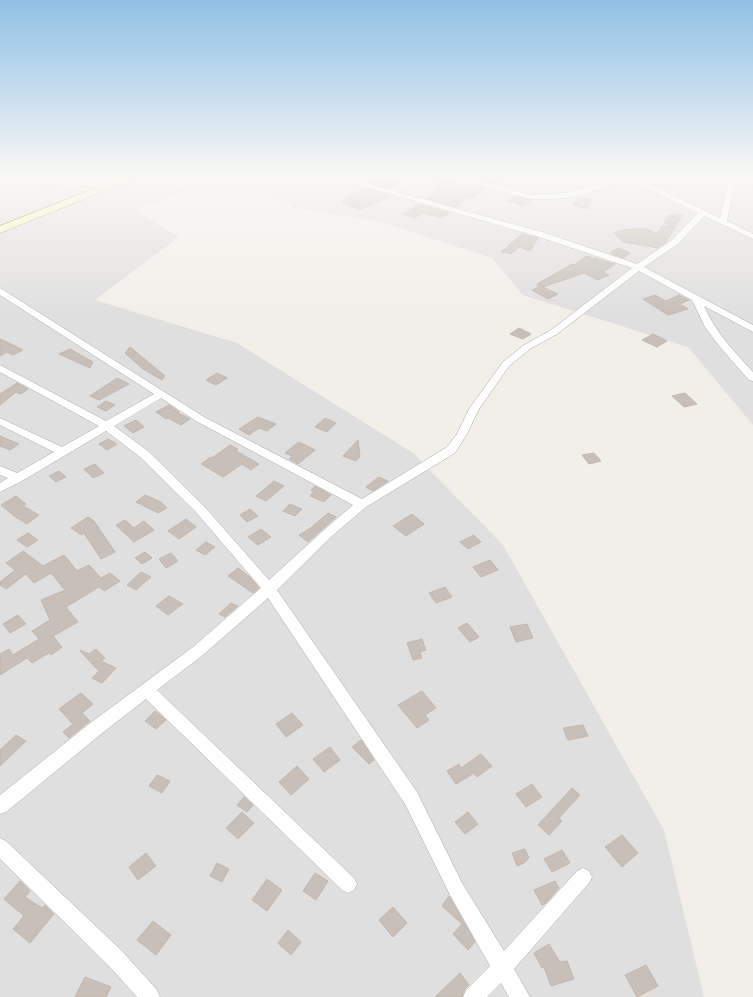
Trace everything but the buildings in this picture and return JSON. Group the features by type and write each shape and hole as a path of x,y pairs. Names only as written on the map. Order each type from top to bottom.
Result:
{"street":[{"path":"0,230 21,222"},
{"path":"494,222 539,234 638,267 753,329"},
{"path":"0,806 94,729 198,651 269,589 328,533 362,504 451,450 462,434 474,409 506,364 527,347 565,324 638,267 675,242 695,222"},
{"path":"723,222 753,237"},
{"path":"0,290 161,394 232,436 362,504"},
{"path":"695,297 708,325 723,345 753,378"},
{"path":"0,368 107,426 144,454 199,508 269,589 411,798 456,889 520,997"},
{"path":"0,488 161,394"},
{"path":"0,421 63,452"},
{"path":"0,470 18,478"},
{"path":"147,690 348,884"},
{"path":"0,847 115,958 150,997"},
{"path":"473,997 583,877"}],"shaded area":[{"path":"0,222 154,222 179,237 95,300 237,343 413,453 503,545 664,830 704,997 0,997"},
{"path":"378,222 753,222 753,425 688,347 523,295 492,258"}]}
